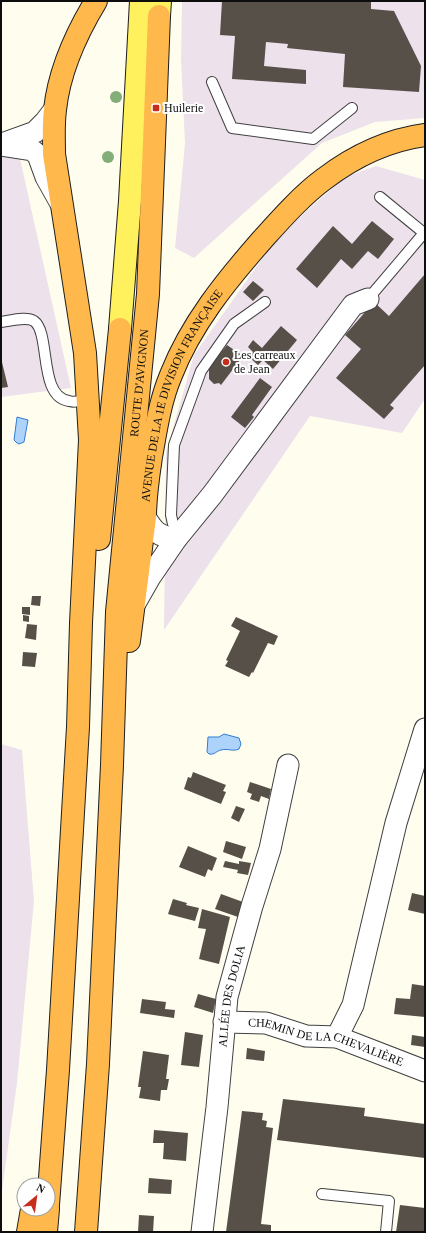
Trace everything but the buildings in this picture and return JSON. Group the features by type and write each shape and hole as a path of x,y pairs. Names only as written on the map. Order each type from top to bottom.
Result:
{"highway":[{"path":"50,1177 58,1070 78,727 81,623 90,440 85,353 54,154 54,130 55,109 71,49 96,1"},
{"name":"ROUTE D'AVIGNON","path":"112,765 117,612 148,294 160,8"},
{"name":"AVENUE DE LA 1E DIVISION FRANÇAISE","path":"112,765 145,517 145,499 156,428 170,376 184,346 200,319 245,260 282,217 323,179 356,158 386,144 425,135"},
{"path":"78,727 120,329"},
{"path":"86,1232 98,1064 112,765"},
{"path":"98,1064 99,1232"},
{"path":"38,1177 58,1070"},
{"path":"28,1232 31,1217"},
{"path":"46,1232 47,1217"}],"main road":[{"name":"ROUTE D'AVIGNON","path":"120,329 130,201 141,1"}],"street":[{"path":"1,145 35,132 55,109"},
{"path":"1,145 32,150 38,155 46,177 62,205"},
{"path":"133,608 150,577 179,536 353,305 368,300"},
{"path":"145,517 156,533 163,537 179,536"},
{"path":"337,1037 353,1005 396,823 425,729"},
{"name":"ALLÉE DES DOLIA","path":"202,1232 217,1107 227,997 252,906 270,849 288,765"},
{"name":"CHEMIN DE LA CHEVALIÈRE","path":"224,1022 266,1023 306,1036 337,1037 425,1071"}],"lane":[{"path":"212,82 232,128 313,139 352,108"},
{"path":"368,300 424,232 380,197"},
{"path":"179,536 173,524 171,515 174,445 201,371 234,324 265,302"},
{"path":"1,322 28,319 34,321 38,325 41,335 49,379 55,394 66,401 76,402 82,400 88,395"},
{"path":"322,1194 389,1201 386,1232"}],"shaded area":[{"path":"182,1 425,1 425,118 375,122 322,143 194,258 175,248 185,143 181,60"},
{"path":"19,154 71,388 1,397 1,156"},
{"path":"376,166 425,180 425,399 402,433 310,416 164,630 166,452 194,355 278,236 345,177"},
{"path":"1,744 22,750 34,901 17,1083 1,1198"}],"water":[{"path":"17,417 28,420 24,442 19,444 14,440"},
{"path":"224,734 239,738 241,744 239,749 219,750 213,754 209,754 207,752 208,737 219,737"}],"place":[{"name":"Huilerie","path":"156,108"},
{"name":"Les carreaux de Jean","path":"226,362"}]}
